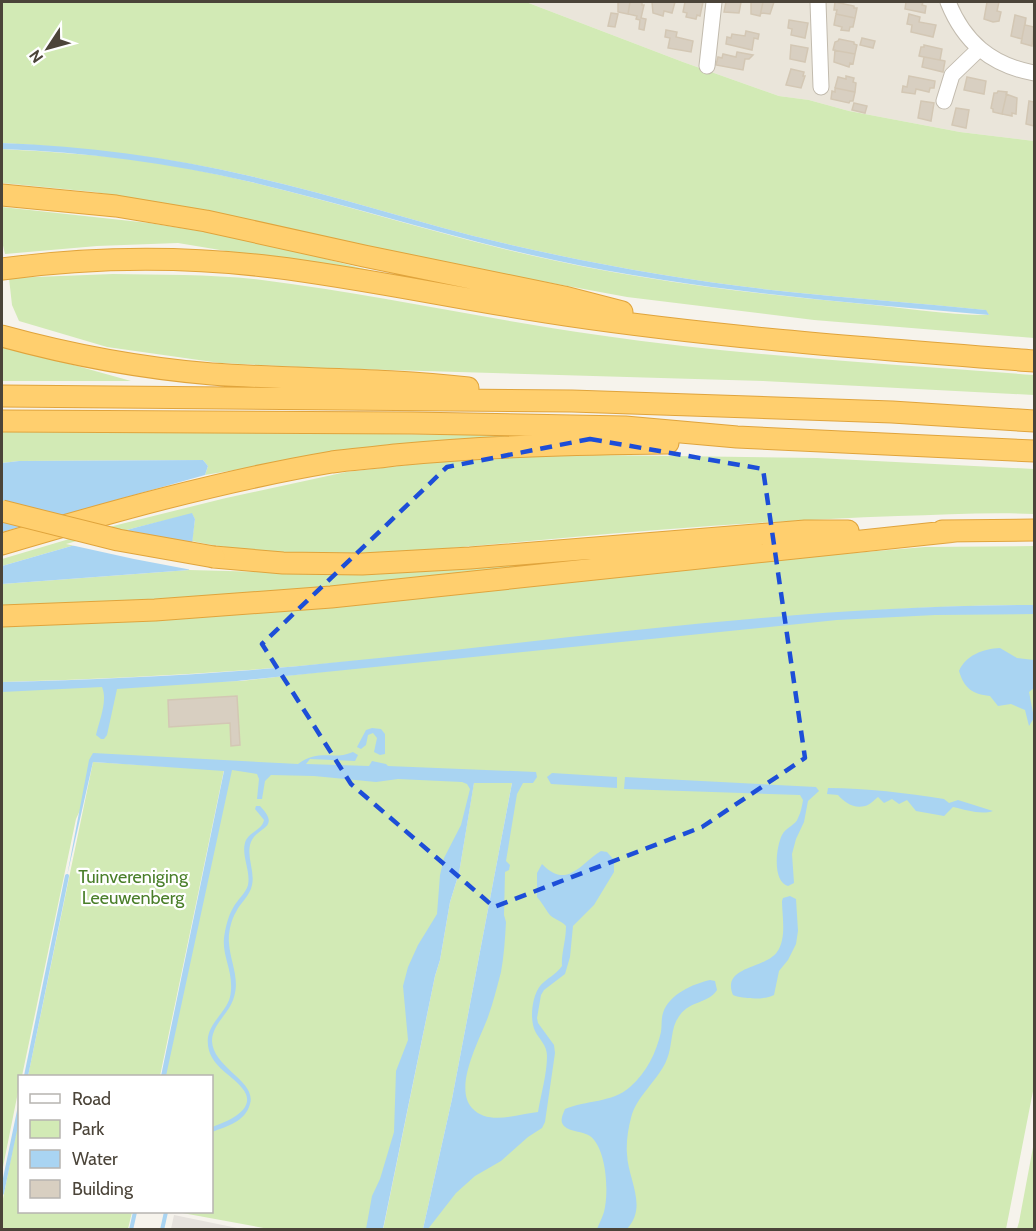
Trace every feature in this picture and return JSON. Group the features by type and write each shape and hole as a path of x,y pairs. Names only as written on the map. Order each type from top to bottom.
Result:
{"highway":[{"path":"2,195 105,205 207,221 564,297 706,333"},
{"path":"2,269 147,259 228,262 333,276 564,315 706,333 1035,361"},
{"path":"2,336 71,354 183,371 419,382 572,401"},
{"path":"2,396 572,401 892,412 1035,421"},
{"path":"2,422 412,423 613,427 737,437 1035,451"},
{"path":"2,544 123,508 333,462 444,450 669,443 737,437"},
{"path":"2,511 118,540 214,557 283,563 362,564 470,558 806,531 1035,530"},
{"path":"2,616 155,610 331,597 956,531"}],"street":[{"path":"707,66 714,2"},
{"path":"818,2 821,87"},
{"path":"948,2 961,27 979,49 1001,63 1035,73"},
{"path":"944,101 952,75 979,49"}],"highlighted area":[{"path":"590,439 763,469 805,758 702,827 494,907 351,784 262,644 447,467"}],"shaded area":[{"path":"526,2 1034,2 1034,141 960,132 849,111 809,100 779,96"},
{"path":"174,1215 242,1229 171,1229"}],"green space":[{"path":"2,2 526,2 779,96 809,100 849,111 960,132 1034,141 1034,338 814,320 627,297 449,264 166,204 94,192 2,183 2,149 138,160 244,180 500,248 588,267 765,294 989,315 985,310 790,292 646,272 503,243 219,169 127,154 2,143"},
{"path":"2,207 149,223 250,239 414,282 178,243 97,246 5,254 2,241"},
{"path":"113,274 262,280 346,292 556,329 707,349 1034,375 1034,395 763,381 220,363 107,347 19,321 12,305 9,278"},
{"path":"2,345 131,381 2,381"},
{"path":"2,431 521,435 522,438 385,445 205,475 208,466 203,460 2,463"},
{"path":"601,455 817,458 1034,469 1034,514 966,514 772,522 424,550 330,554 237,549 192,541 195,519 192,514 134,528 2,566 2,559 113,526 346,472 469,458"},
{"path":"1034,546 1034,605 946,607 771,618 293,667 2,682 2,624 925,547"},
{"path":"527,563 524,567 372,584 211,598 2,606 2,584 189,570 350,574"},
{"path":"1034,610 1034,1086 1006,1229 425,1229 457,1087 516,778 474,777 379,1229 269,1229 182,1213 213,1213 213,1075 164,1075 229,765 93,756 81,808 76,819 22,1075 18,1075 18,1092 2,1172 2,686 241,681 771,621"},
{"name":"Tuinvereniging Leeuwenberg","path":"93,762 224,770 160,1075 28,1075"},
{"path":"474,782 512,783 452,1099 423,1229 383,1230 440,960 450,902 459,873"},
{"path":"18,1122 18,1213 132,1213 128,1229 2,1229 2,1204"},
{"path":"1034,1142 1034,1229 1017,1229 1019,1222"}],"water":[{"path":"2,143 127,154 219,169 503,243 646,272 790,292 986,310 989,315 717,288 608,271 516,251 220,175 127,160 2,149"},
{"path":"203,460 208,466 205,475 2,532 2,463"},
{"path":"192,513 195,519 189,570 2,584 2,566"},
{"path":"1034,605 1034,614 935,615 837,620 237,681 117,689 107,735 104,739 96,735 104,705 102,687 2,692 2,682 128,678 255,670 773,617 947,607"},
{"path":"1000,648 1017,658 1034,660 1034,688 1029,692 1034,718 1029,726 1025,710 1011,704 998,706 990,696 978,694 966,686 961,677 959,671 962,665 971,657 981,651"},
{"path":"381,729 385,734 385,754 380,755 374,752 377,738 373,733 368,735 366,745 361,749 357,747 366,730"},
{"path":"353,752 358,755 355,761 310,759 306,764 369,766 372,761 388,766 536,772 537,777 533,783 523,783 517,794 506,861 510,865 509,870 505,872 504,915 506,922 501,972 490,1012 474,1050 465,1088 472,1108 486,1116 495,1118 538,1112 547,1052 533,1026 534,998 540,986 562,966 566,926 551,916 537,897 537,873 542,864 559,875 566,875 580,868 601,851 607,852 614,860 614,872 594,905 573,926 570,957 565,974 541,995 538,1023 554,1045 555,1053 545,1122 542,1128 501,1161 475,1176 456,1193 428,1229 423,1229 452,1099 512,783 474,783 459,873 450,902 440,960 383,1229 366,1229 372,1196 380,1179 394,1132 396,1071 408,1040 403,986 408,967 418,945 437,914 440,875 444,858 461,825 470,789 467,784 398,779 376,782 314,776 271,775 265,781 262,799 257,799 259,779 257,774 232,770 166,1075 161,1075 224,771 93,762 67,876 89,760 93,753 298,764 313,757"},
{"path":"552,773 617,777 617,788 551,784 547,777"},
{"path":"625,777 816,787 819,791 808,801 804,822 792,854 794,883 788,886 779,878 777,855 782,835 800,814 803,800 800,795 624,789"},
{"path":"828,788 901,793 944,799 949,803 958,800 993,811 968,811 953,807 944,816 916,811 907,800 899,804 892,799 884,803 878,797 870,804 857,807 847,803 838,795 827,794"},
{"path":"256,806 260,806 269,820 268,824 256,834 250,845 252,885 234,915 229,935 236,990 232,1003 215,1029 212,1041 219,1059 247,1088 250,1104 240,1119 213,1132 213,1127 239,1114 247,1102 242,1088 214,1061 208,1046 208,1037 230,997 231,980 224,934 231,911 248,885 244,845 264,820 255,809"},
{"path":"790,896 796,899 798,931 796,944 779,971 774,995 754,998 733,995 731,986 733,978 738,973 771,958 777,952 783,934 782,901 783,898"},
{"path":"715,981 717,990 714,994 684,1010 680,1015 663,1067 638,1102 631,1118 627,1150 636,1202 633,1220 627,1229 597,1229 606,1204 603,1161 596,1142 590,1136 564,1126 562,1120 565,1109 607,1099 630,1087 646,1069 653,1055 661,1032 662,1015 670,1000 696,984"}],"pier":[{"path":"119,529 195,543 192,570 66,544"}],"building":[{"path":"618,2 630,2 628,14 618,12"},
{"path":"630,2 642,2 644,5 641,18 646,19 644,30 639,29 640,20 636,19 637,16 628,14"},
{"path":"652,2 675,2 672,13 664,11 663,16 653,13"},
{"path":"685,2 703,2 700,16 697,15 696,19 686,17 687,13 683,12"},
{"path":"726,2 741,2 739,13 724,12"},
{"path":"751,2 763,2 760,16 751,14"},
{"path":"763,2 774,2 770,14 761,13 760,16"},
{"path":"835,2 857,8 855,18 836,14"},
{"path":"906,2 923,2 922,5 926,6 925,13 905,9"},
{"path":"987,2 999,2 997,11 1001,12 999,21 984,19"},
{"path":"611,13 618,14 615,27 608,26"},
{"path":"836,14 855,18 853,27 850,27 849,31 841,30 842,27 834,25"},
{"path":"909,14 920,17 919,22 936,25 933,37 911,32 912,25 907,24"},
{"path":"1015,15 1026,18 1022,39 1011,36"},
{"path":"1026,18 1025,25 1034,27 1032,46 1021,43"},
{"path":"789,20 808,23 805,38 791,35 792,29 788,28"},
{"path":"666,30 677,32 676,37 693,41 691,52 668,48 670,38 665,37"},
{"path":"746,31 759,34 758,39 754,38 752,50 726,44 727,37 731,38 732,34 745,36"},
{"path":"862,38 875,41 873,48 860,45"},
{"path":"839,39 854,42 857,45 855,54 833,50 835,42"},
{"path":"791,45 808,48 805,62 790,59"},
{"path":"924,45 942,49 940,60 945,61 919,56 921,47"},
{"path":"835,50 855,54 853,64 850,63 849,67 834,62"},
{"path":"737,52 753,55 745,59 743,70 716,65 718,57 722,58 723,54 736,57"},
{"path":"919,56 945,61 943,72 922,67 924,57"},
{"path":"791,69 804,72 801,88 786,85"},
{"path":"846,76 854,78 855,92 835,88 838,77 846,79"},
{"path":"909,76 935,81 934,88 930,88 929,92 916,89 915,94 902,92 903,86 907,87"},
{"path":"967,77 986,81 984,94 964,90"},
{"path":"835,88 855,92 853,101 849,103 831,99"},
{"path":"1007,92 1002,114 993,112 991,108 994,93"},
{"path":"1007,94 1017,98 1016,114 1012,113 1012,116 1002,114"},
{"path":"921,101 934,103 931,121 918,118"},
{"path":"1029,101 1034,102 1034,126 1026,124"},
{"path":"854,103 867,106 865,113 852,110"},
{"path":"956,108 969,110 966,128 952,125"},
{"path":"237,696 240,745 231,746 230,723 169,727 168,700"}],"waterway":[{"path":"26,1075 67,876"},
{"path":"2,1193 18,1116"},
{"path":"131,1230 135,1213"},
{"path":"162,1230 166,1213"}]}
